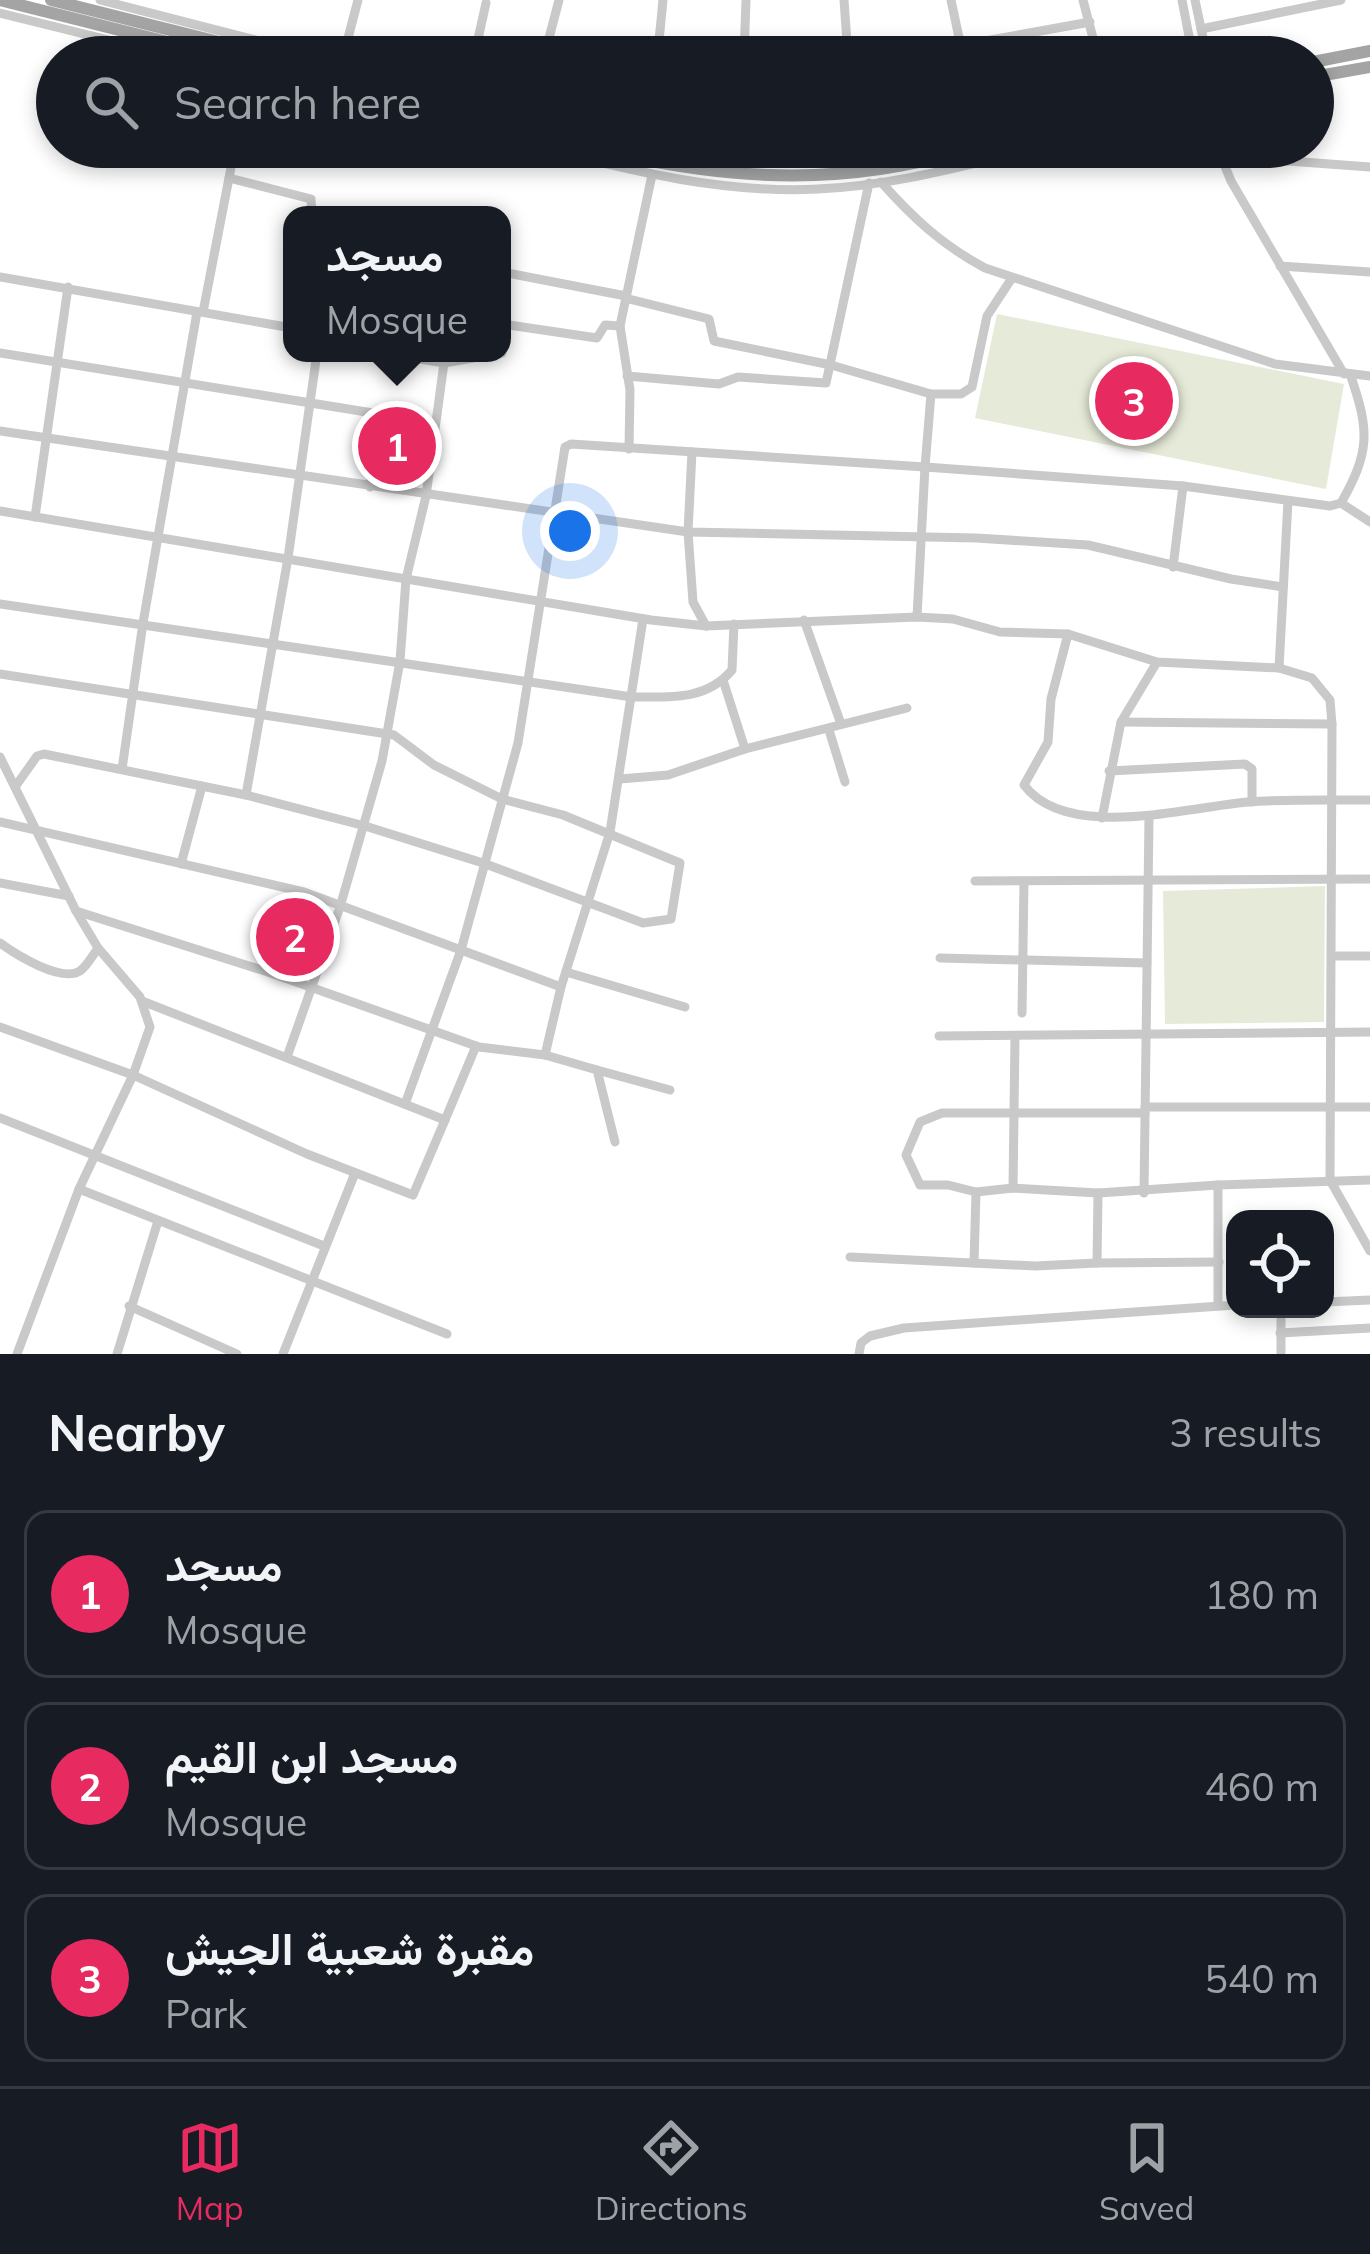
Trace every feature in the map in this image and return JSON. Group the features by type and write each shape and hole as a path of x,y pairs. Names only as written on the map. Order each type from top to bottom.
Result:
{"main road":[{"path":"0,0 143,36"},
{"path":"51,0 194,36"},
{"path":"1334,58 1370,51"},
{"path":"1334,73 1370,67"},
{"path":"684,168 770,176 888,168"}],"street":[{"path":"100,0 239,36"},
{"path":"157,15 161,0"},
{"path":"349,36 358,0"},
{"path":"549,36 559,0"},
{"path":"663,0 663,36"},
{"path":"742,36 746,0"},
{"path":"844,0 847,36"},
{"path":"951,0 959,36"},
{"path":"1083,0 1093,36"},
{"path":"1181,0 1189,36"},
{"path":"1196,0 1203,36"},
{"path":"1201,28 1341,0"},
{"path":"478,36 483,1"},
{"path":"0,13 92,36"},
{"path":"1018,36 1090,22"},
{"path":"1334,163 1370,167"},
{"path":"122,770 185,382 231,168"},
{"path":"623,168 758,189 823,189 943,168"},
{"path":"1226,168 1279,266 1347,374 1369,424 1364,467 1341,503"},
{"path":"629,449 620,326 652,175"},
{"path":"229,178 311,199 311,206"},
{"path":"875,182 951,250 1012,278 1275,364 1370,376"},
{"path":"627,376 719,384 737,377 822,385 831,365 875,182"},
{"path":"1279,266 1370,272"},
{"path":"511,274 709,319 713,341 831,365 931,394 961,394 972,387 987,316 1012,278"},
{"path":"0,277 283,326"},
{"path":"35,517 68,287"},
{"path":"511,326 597,338 605,325 620,326"},
{"path":"0,353 435,422"},
{"path":"246,795 288,558 316,362"},
{"path":"438,362 450,362"},
{"path":"286,1057 340,907 387,733 400,661 406,579 426,496 444,363"},
{"path":"917,617 931,394"},
{"path":"370,487 378,412"},
{"path":"0,431 688,532 1088,545 1172,567 1283,587"},
{"path":"405,1104 461,950 516,751 565,447 1183,485 1311,505 1341,503 1370,522"},
{"path":"692,452 688,532 693,602 706,626"},
{"path":"1172,567 1183,485"},
{"path":"1279,668 1288,501"},
{"path":"0,511 643,619 706,626 953,619 1000,632 1069,634 1157,662 1279,668 1312,678 1330,700 1332,724 1330,1180 1370,1251"},
{"path":"0,604 632,698 694,696 723,680 732,670 734,624"},
{"path":"545,1055 561,987 610,832 643,619"},
{"path":"804,620 841,724"},
{"path":"1069,634 1048,712 1048,742 1024,785 1045,803 1102,818 1150,818 1194,807 1252,802 1370,800"},
{"path":"1102,818 1121,722 1157,662"},
{"path":"0,674 387,733 448,773 502,799 610,832 680,862 671,919 643,923 483,863 246,795 40,754 15,787"},
{"path":"723,680 745,749"},
{"path":"620,779 668,775 745,749 907,708"},
{"path":"1121,722 1332,724"},
{"path":"829,730 845,782"},
{"path":"0,757 76,911 98,948 142,1001 149,1034 79,1189 19,1353"},
{"path":"1109,771 1245,764 1252,769 1252,802"},
{"path":"181,864 202,786"},
{"path":"1144,1193 1150,818"},
{"path":"0,822 304,892 561,987"},
{"path":"974,881 1370,879"},
{"path":"1022,1013 1024,881"},
{"path":"0,883 69,896"},
{"path":"76,911 476,1046 545,1055 670,1090"},
{"path":"0,943 22,958 70,974 81,970 98,948"},
{"path":"1332,956 1370,956"},
{"path":"940,958 1148,963"},
{"path":"566,972 685,1007"},
{"path":"142,1001 445,1120"},
{"path":"0,1027 133,1075 355,1173 415,1194 476,1046"},
{"path":"939,1036 1370,1033"},
{"path":"1013,1189 1015,1037"},
{"path":"597,1070 615,1142"},
{"path":"1370,1106 967,1111 925,1117 906,1155 920,1186 948,1185 976,1192 1144,1193 1218,1185 1370,1180"},
{"path":"0,1118 324,1246"},
{"path":"283,1354 355,1173"},
{"path":"1218,1185 1218,1306"},
{"path":"79,1189 447,1334"},
{"path":"974,1263 976,1192"},
{"path":"1097,1263 1098,1193"},
{"path":"117,1354 158,1222"},
{"path":"850,1257 1047,1267 1219,1262"},
{"path":"1334,1302 1370,1300"},
{"path":"129,1306 236,1354"},
{"path":"859,1354 861,1343 870,1336 904,1328 1226,1306"},
{"path":"1281,1318 1281,1354"},
{"path":"1280,1333 1370,1328"}],"green space":[{"path":"997,314 1344,384 1326,489 975,418"},
{"path":"1325,886 1324,1022 1165,1024 1163,891"}],"place":[{"name":"مقبرة شعبية الجيش","path":"1134,401"},
{"name":"مسجد","path":"397,446"},
{"name":"مسجد ابن القيم","path":"295,937"}]}
